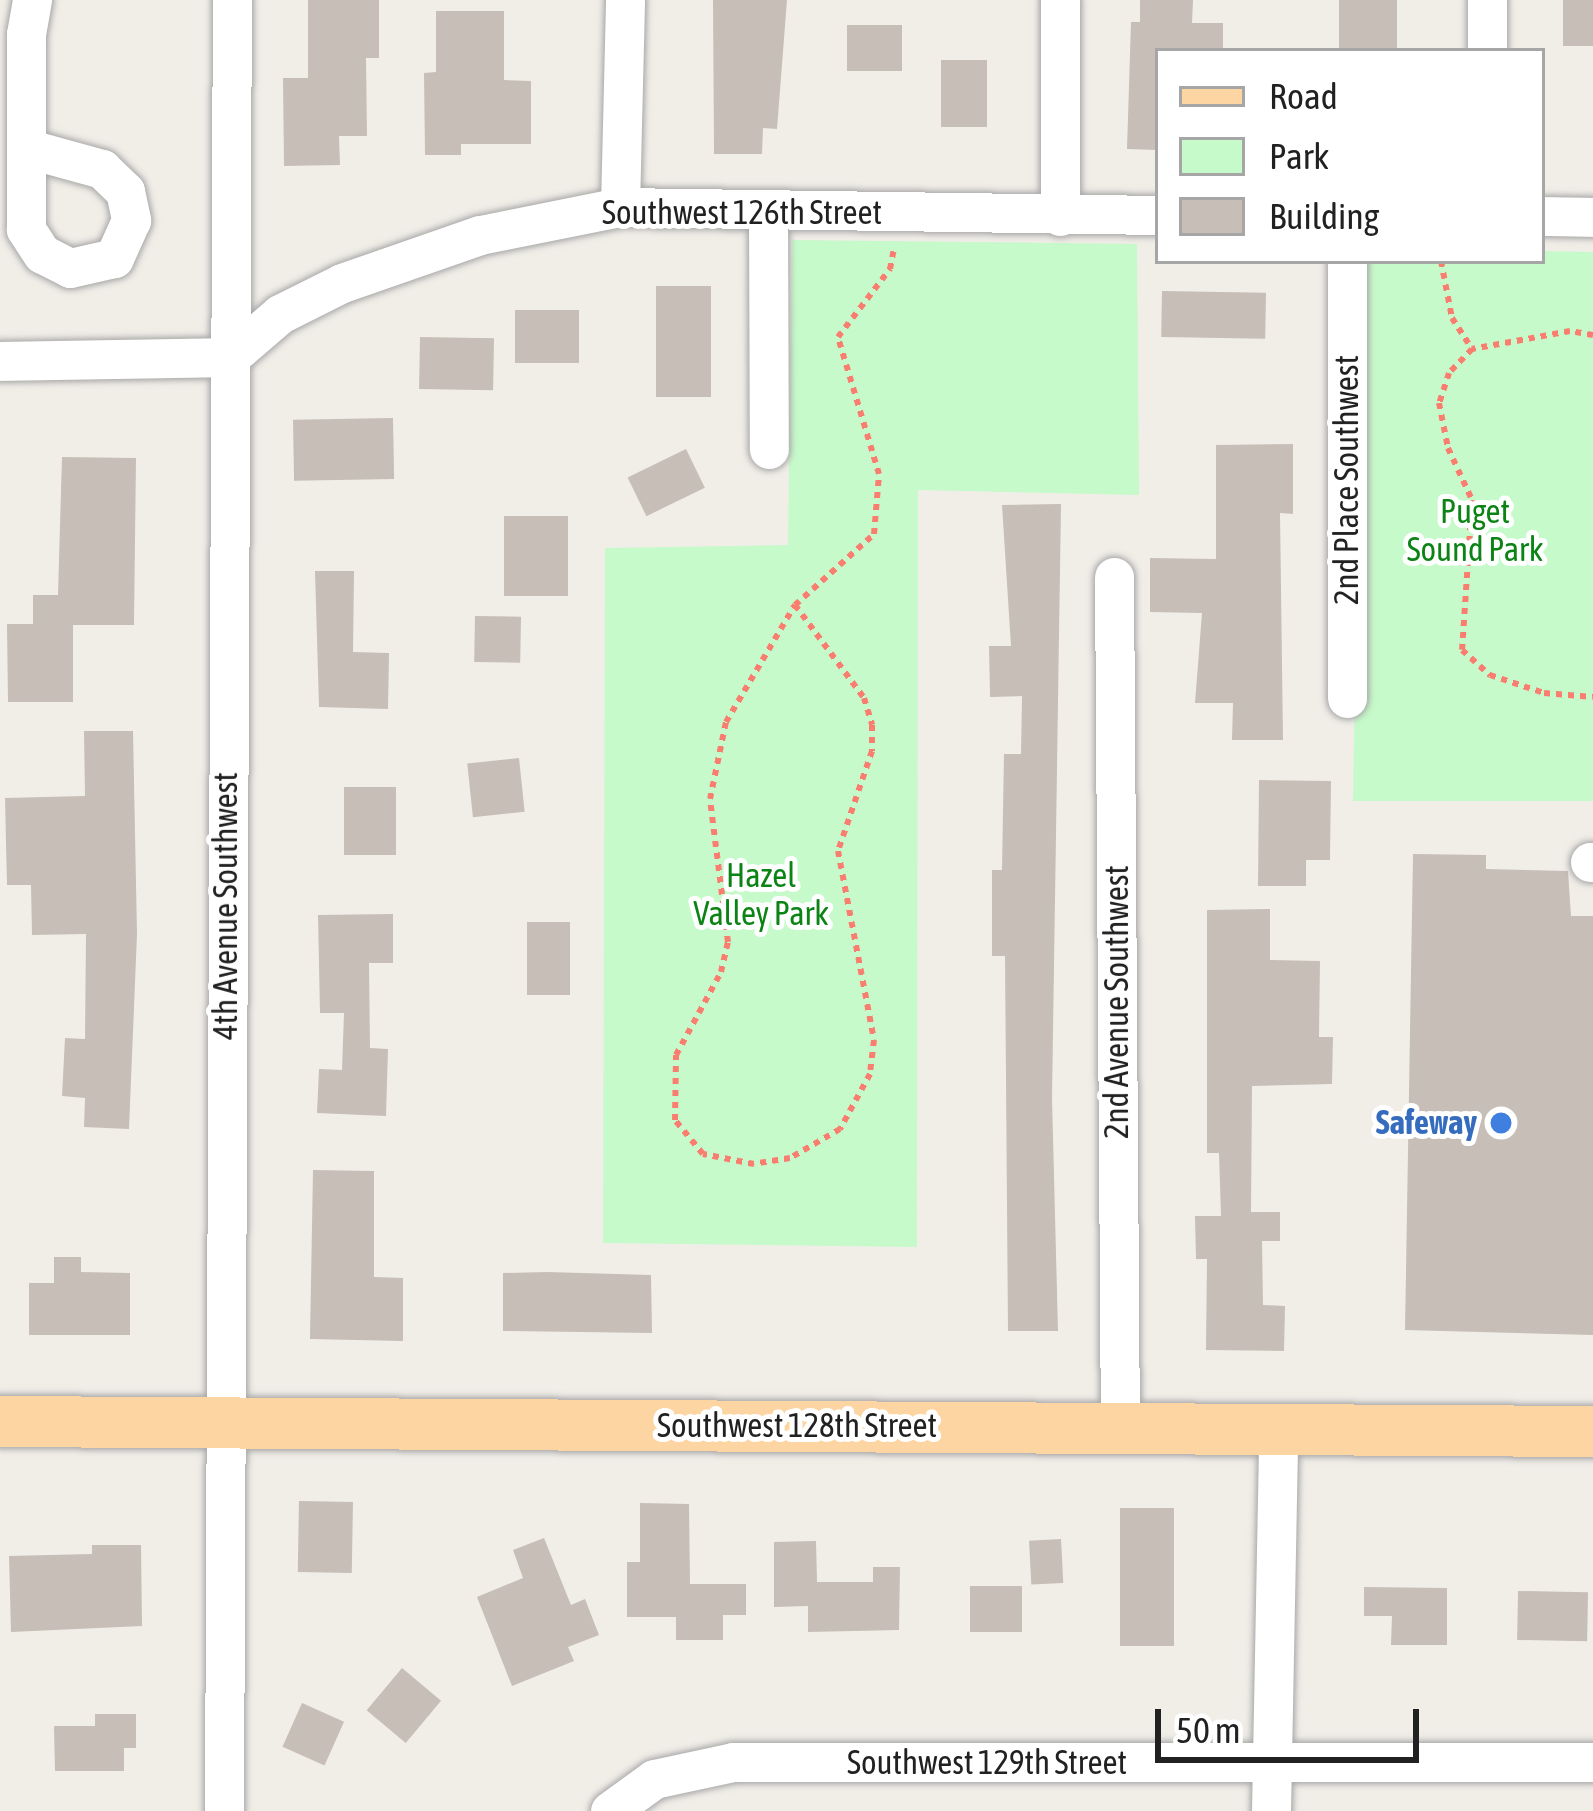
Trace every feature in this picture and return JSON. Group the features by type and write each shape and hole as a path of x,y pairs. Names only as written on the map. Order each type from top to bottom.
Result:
{"main road":[{"name":"Southwest 128th Street","path":"0,1421 1593,1431"}],"street":[{"path":"26,148 32,0"},
{"name":"4th Avenue Southwest","path":"224,1811 222,1422 232,0"},
{"path":"620,207 625,0"},
{"path":"1060,0 1060,216"},
{"path":"1487,0 1487,48"},
{"name":"Southwest 126th Street","path":"230,357 280,314 342,284 480,235 620,207 1155,215"},
{"path":"768,211 769,449"},
{"path":"1545,216 1593,217"},
{"name":"2nd Place Southwest","path":"1347,264 1347,698"},
{"path":"0,361 230,357"},
{"name":"2nd Avenue Southwest","path":"1114,577 1120,1426"},
{"path":"1271,1811 1277,1431"},
{"name":"Southwest 129th Street","path":"610,1811 654,1779 733,1762 1593,1762"}],"path":[{"path":"794,605 864,698 872,725 872,751 838,851 874,1040 870,1074 840,1129 790,1158 754,1164 688,1144 674,1120 676,1055 721,972 728,942 708,824 726,722 794,605 861,551 878,519 879,474 838,337 890,269 897,213"},
{"path":"1442,264 1452,318 1472,349"},
{"path":"1593,335 1570,331 1472,349 1449,373 1439,403 1448,448 1472,500 1462,650 1490,675 1544,693 1593,697"}],"green space":[{"name":"Hazel Valley Park","path":"792,240 1137,244 1139,495 918,490 917,1247 603,1243 605,548 788,545"},
{"name":"Puget Sound Park","path":"1545,251 1593,252 1593,801 1353,801 1361,264 1545,264"}],"building":[{"path":"308,0 379,0 379,58 366,58 367,136 339,136 340,165 284,166 283,78 308,78"},
{"path":"713,0 787,0 777,129 763,128 762,154 714,154"},
{"path":"1140,0 1193,0 1192,23 1223,23 1223,48 1155,48 1155,150 1127,149 1131,22 1140,22"},
{"path":"1339,0 1397,0 1397,48 1339,48"},
{"path":"1563,0 1593,0 1593,46 1563,46"},
{"path":"436,11 504,11 504,80 531,81 531,144 461,144 461,155 425,155 424,73 436,72"},
{"path":"847,25 902,25 902,71 847,71"},
{"path":"941,60 987,60 987,127 941,127"},
{"path":"656,286 711,286 711,397 656,397"},
{"path":"1162,291 1266,293 1265,339 1161,337"},
{"path":"515,310 579,310 579,363 515,363"},
{"path":"420,337 494,338 493,390 419,389"},
{"path":"393,418 394,479 294,481 293,420"},
{"path":"1293,444 1293,514 1280,513 1283,740 1232,740 1233,703 1195,703 1202,613 1150,612 1150,558 1216,559 1216,445"},
{"path":"686,449 705,488 646,516 628,477"},
{"path":"62,457 136,458 134,625 73,625 73,702 8,702 7,624 33,624 33,595 58,595"},
{"path":"1061,504 1052,1098 1058,1331 1008,1331 1005,956 992,956 992,870 1002,870 1004,754 1021,754 1022,696 990,697 989,646 1011,646 1002,505"},
{"path":"504,516 568,516 568,596 504,596"},
{"path":"315,571 354,571 353,652 389,653 388,709 319,707"},
{"path":"475,616 521,617 520,663 474,662"},
{"path":"84,731 133,731 137,934 129,1129 84,1127 85,1098 62,1096 65,1038 85,1039 86,934 32,935 31,885 7,885 5,798 85,796"},
{"path":"519,758 525,812 473,817 467,763"},
{"path":"1259,780 1331,781 1330,860 1306,860 1306,886 1258,886"},
{"path":"344,787 396,787 396,855 344,855"},
{"name":"Safeway","path":"1413,854 1486,855 1486,869 1568,871 1571,916 1593,916 1593,1335 1405,1330"},
{"path":"1270,909 1270,960 1320,961 1319,1037 1333,1037 1332,1084 1252,1086 1251,1212 1280,1212 1280,1241 1262,1241 1263,1305 1285,1306 1284,1351 1206,1350 1207,1259 1196,1259 1195,1216 1221,1216 1219,1153 1207,1153 1207,910"},
{"path":"393,914 393,963 369,963 370,1048 388,1049 386,1116 317,1113 319,1069 342,1070 344,1013 320,1013 318,915"},
{"path":"527,922 570,922 570,995 527,995"},
{"path":"313,1170 374,1171 374,1277 403,1278 403,1341 310,1339"},
{"path":"54,1257 81,1257 81,1272 130,1273 130,1335 29,1335 29,1283 54,1283"},
{"path":"503,1273 651,1275 652,1333 503,1331"},
{"path":"299,1501 353,1502 352,1573 298,1572"},
{"path":"640,1503 689,1504 690,1584 746,1584 746,1615 723,1615 723,1640 676,1640 676,1617 627,1617 627,1562 640,1562"},
{"path":"1120,1508 1174,1508 1174,1646 1120,1646"},
{"path":"544,1538 571,1605 585,1599 599,1635 568,1647 574,1661 512,1686 477,1597 523,1578 513,1550"},
{"path":"1061,1539 1063,1583 1031,1585 1029,1541"},
{"path":"816,1541 817,1582 873,1582 873,1567 900,1567 899,1630 808,1632 808,1606 774,1607 774,1542"},
{"path":"92,1545 141,1545 142,1626 11,1632 9,1556 92,1554"},
{"path":"970,1586 1022,1586 1022,1632 970,1632"},
{"path":"1364,1587 1447,1588 1447,1645 1391,1645 1392,1616 1364,1616"},
{"path":"1518,1591 1588,1592 1587,1641 1517,1640"},
{"path":"402,1668 441,1701 406,1743 367,1710"},
{"path":"302,1703 344,1722 324,1766 282,1747"},
{"path":"95,1714 136,1714 136,1748 124,1748 124,1771 55,1771 54,1726 95,1726"}],"place":[{"name":"Safeway","path":"1501,1123"}]}
